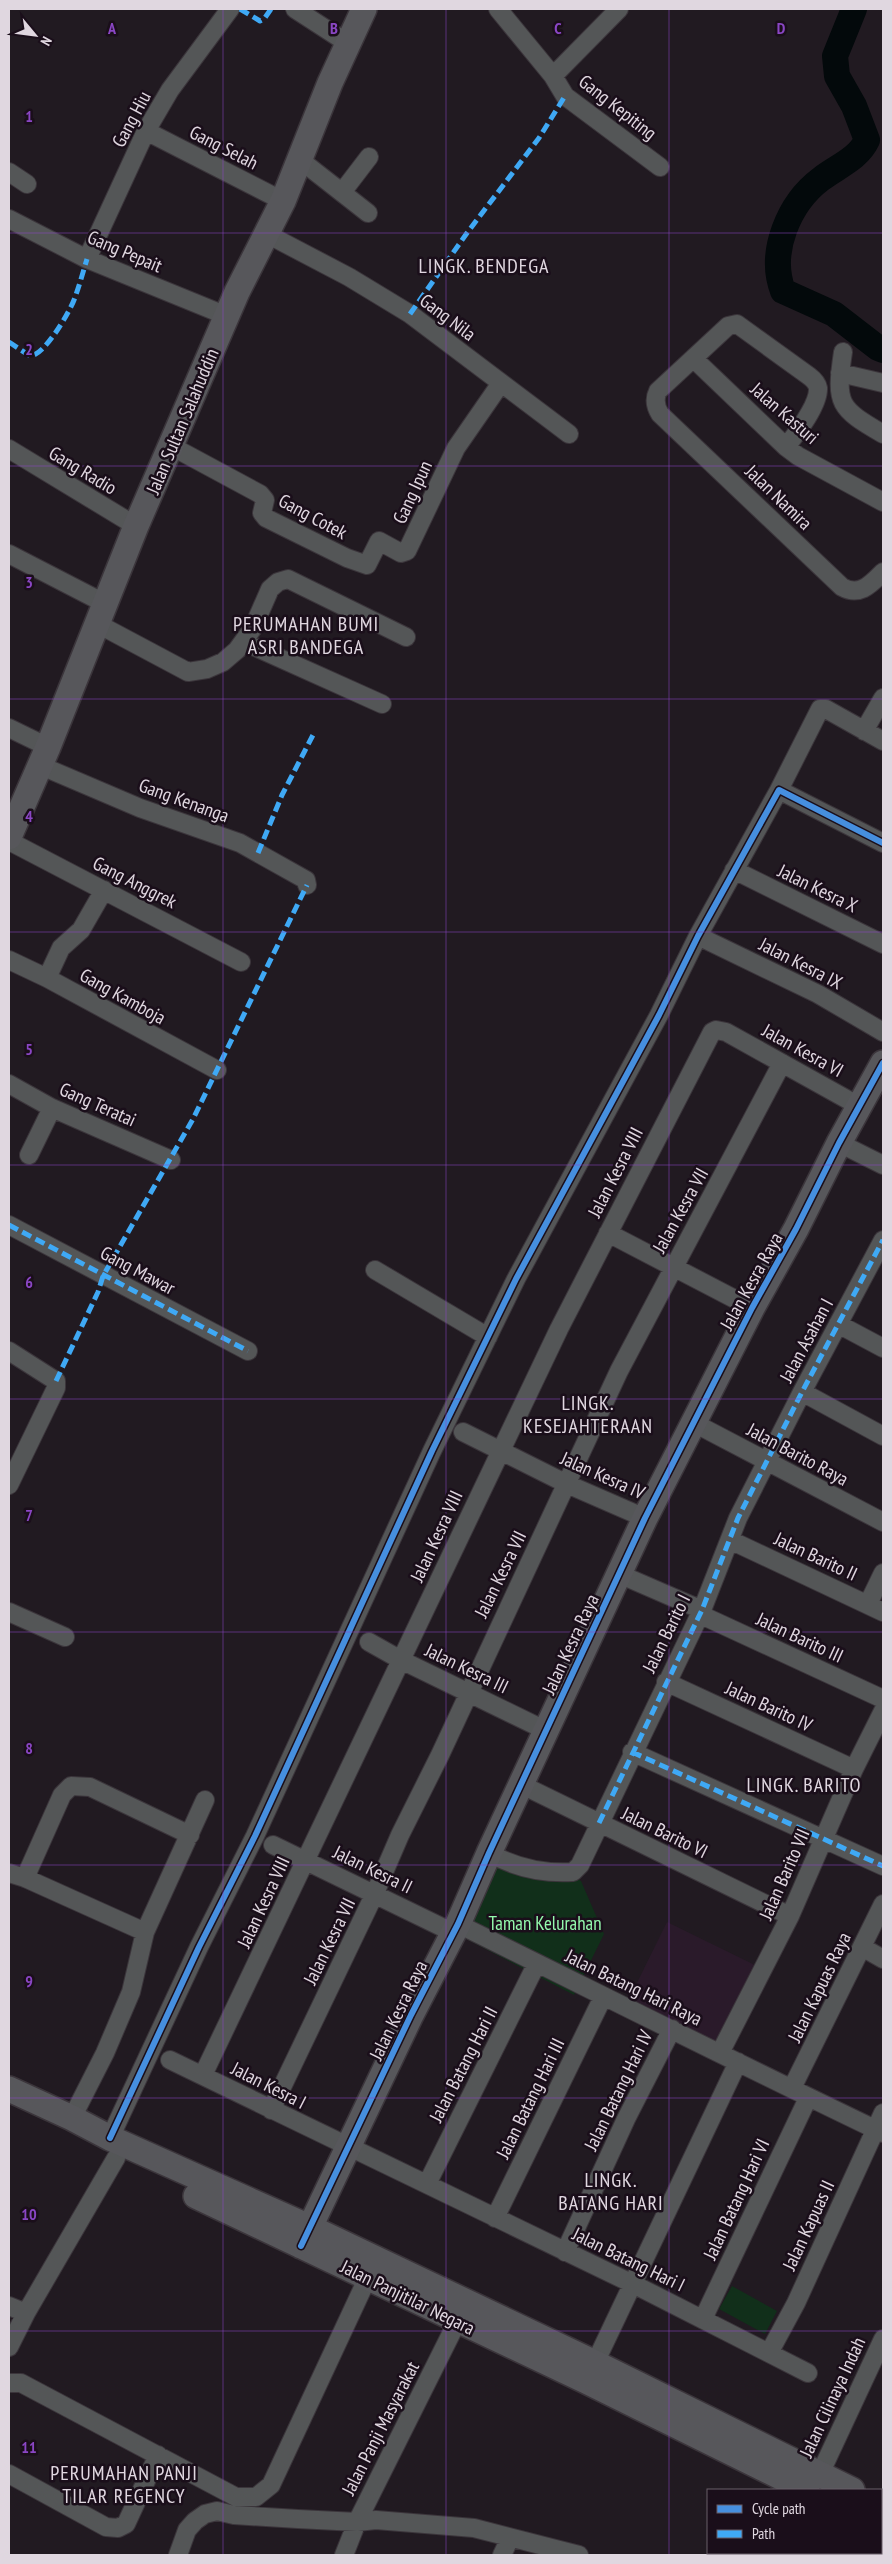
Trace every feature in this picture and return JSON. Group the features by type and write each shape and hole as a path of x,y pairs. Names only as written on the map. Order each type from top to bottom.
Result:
{"main road":[{"name":"Jalan Sultan Salahuddin","path":"12,823 43,756 136,526 227,316 283,201 299,159 364,9"},
{"name":"Jalan Kesra Raya","path":"305,2237 411,2016 456,1929 489,1853 645,1518 752,1308 796,1229 839,1143 883,1063"},
{"path":"9,2089 72,2118 113,2148"},
{"path":"9,2107 113,2148 305,2237 595,2363 800,2480 847,2489"},
{"name":"Jalan Panjitilar Negara","path":"305,2237 368,2277 457,2322 800,2480"}],"street":[{"name":"Gang Hiu","path":"87,259 146,131 170,90 230,9"},
{"path":"295,9 349,44"},
{"name":"Gang Kepiting","path":"498,9 553,76 565,96 660,167"},
{"name":"Gang Kepiting","path":"553,76 620,9"},
{"name":"Gang Selah","path":"146,131 283,201"},
{"path":"343,191 369,157"},
{"path":"299,159 343,191 368,213"},
{"path":"9,172 27,184"},
{"name":"Gang Pepait","path":"9,219 87,259 227,316"},
{"name":"Gang Nila","path":"267,234 349,277 410,314 569,434"},
{"path":"694,359 728,326 737,324 809,376 818,387 816,400 786,447"},
{"path":"843,352 840,394 844,407 851,414 883,434"},
{"name":"Jalan Namira","path":"694,359 658,391 655,402 660,414 842,587 852,591 862,590 883,572"},
{"name":"Jalan Kasturi","path":"694,359 786,447 798,456 883,502"},
{"path":"840,373 883,383"},
{"name":"Gang Ipun","path":"347,558 367,565 377,542 381,540 401,553 406,552 456,448 501,382"},
{"name":"Gang Cotek","path":"171,446 260,494 265,500 262,513 266,518 347,558"},
{"name":"Gang Radio","path":"9,450 136,526"},
{"path":"9,554 188,672 207,669 223,662 244,642 270,589 278,582 288,579 406,637"},
{"path":"244,642 382,704"},
{"path":"864,731 883,698"},
{"path":"9,2347 113,2148 199,1947 255,1836 428,1460 516,1279 659,1015 698,936 734,870 785,793 820,709 826,709 883,742"},
{"name":"Gang Kenanga","path":"9,728 43,756 140,808 240,843 293,871 306,880 307,885"},
{"path":"785,793 883,844"},
{"name":"Gang Anggrek","path":"9,841 241,962"},
{"name":"Jalan Kesra X","path":"734,870 883,944"},
{"path":"47,978 61,948 81,930 104,890"},
{"name":"Jalan Kesra IX","path":"698,936 818,994 883,1032"},
{"name":"Gang Kamboja","path":"9,960 47,978 217,1070"},
{"name":"Jalan Kesra VIII","path":"203,2075 559,1328 712,1032 716,1030 726,1032"},
{"name":"Jalan Kesra VI","path":"726,1032 859,1106"},
{"name":"Jalan Kesra VII","path":"271,2110 375,1893 619,1371 782,1063"},
{"name":"Gang Teratai","path":"9,1084 52,1108 171,1160"},
{"path":"29,1155 52,1108"},
{"path":"839,1143 883,1165"},
{"name":"Gang Mawar","path":"9,1225 248,1351"},
{"path":"608,1233 752,1308"},
{"name":"Jalan Asahan I","path":"767,1460 838,1324 879,1259 883,1240"},
{"path":"376,1270 488,1337"},
{"path":"838,1324 883,1348"},
{"path":"9,1351 56,1381 56,1388 9,1485"},
{"path":"802,1392 883,1436"},
{"name":"Jalan Barito Raya","path":"694,1424 767,1460 883,1522"},
{"name":"Jalan Kesra IV","path":"463,1432 567,1484 645,1518"},
{"name":"Jalan Barito I","path":"489,1853 529,1870 573,1872 580,1865 700,1612 730,1540 767,1460"},
{"name":"Jalan Barito II","path":"730,1540 876,1608"},
{"path":"876,1608 883,1573"},
{"name":"Jalan Barito III","path":"619,1574 883,1699"},
{"path":"9,1612 64,1637"},
{"name":"Jalan Kesra III","path":"369,1642 401,1660 547,1731"},
{"name":"Jalan Barito IV","path":"666,1682 854,1769"},
{"name":"Jalan Barito VII","path":"720,2053 790,1916 823,1837 883,1711"},
{"path":"632,1752 823,1837 883,1866"},
{"name":"Jalan Barito VI","path":"522,1785 790,1916"},
{"path":"144,1932 17,1876 62,1794 68,1788 76,1786 90,1787 190,1835"},
{"path":"72,2118 105,2053 131,1992 144,1932 205,1800"},
{"name":"Jalan Kesra II","path":"273,1845 456,1929"},
{"name":"Jalan Kapuas Raya","path":"792,2088 881,1912"},
{"name":"Jalan Batang Hari Raya","path":"456,1929 537,1963 792,2088 808,2098 880,2131"},
{"path":"862,1947 883,1959"},
{"name":"Jalan Batang Hari II","path":"427,2184 537,1963"},
{"name":"Jalan Batang Hari III","path":"495,2218 603,1997"},
{"name":"Jalan Batang Hari IV","path":"564,2252 626,2119 672,2029"},
{"name":"Jalan Kesra I","path":"170,2060 348,2148"},
{"path":"595,2363 738,2062"},
{"name":"Jalan Batang Hari VI","path":"703,2319 808,2098"},
{"name":"Jalan Kapuas II","path":"769,2353 796,2303 880,2131 883,2113"},
{"name":"Jalan Batang Hari I","path":"348,2148 427,2184 633,2284 808,2373"},
{"path":"9,2383 21,2383 236,2497 251,2498 264,2493 271,2486 368,2277"},
{"path":"9,2306 26,2313"},
{"name":"Jalan Panji Masyarakat","path":"344,2555 357,2522 457,2322"},
{"name":"Jalan Cilinaya Indah","path":"800,2480 883,2339"},
{"path":"9,2474 87,2518 115,2529 126,2524 158,2455"},
{"path":"178,2555 191,2525 199,2517 211,2512 357,2522 376,2520 474,2528 579,2555"},
{"path":"502,2555 510,2538"}],"shaded area":[{"path":"667,1922 767,1971 727,2054 626,2005"}],"green space":[{"name":"Taman Kelurahan","path":"493,1856 564,1872 581,1881 604,1934 574,1995 451,1931"},
{"path":"732,2286 777,2311 765,2334 719,2309"}],"waterway":[{"path":"854,9 835,56 837,76 854,106 867,140 853,157 821,179 799,201 784,229 778,260 779,276 783,291 834,314 883,350"}],"marked path":[{"path":"240,9 260,21 264,19 271,9"},
{"path":"410,314 467,233 539,138 565,96"},
{"path":"9,342 30,356 36,354 49,342 71,306 87,259"},
{"path":"258,853 282,795 313,735"},
{"path":"56,1381 98,1292 103,1276 193,1119 307,885"},
{"path":"9,1225 248,1351"},
{"path":"599,1823 702,1610 738,1518 802,1392 883,1240"},
{"path":"632,1752 883,1866"}],"cycle path":[{"path":"110,2138 199,1947 255,1836 432,1451 516,1279 659,1015 698,936 779,790 883,843"},
{"path":"301,2246 411,2015 458,1924 489,1853 645,1518 752,1308 796,1229 839,1143 883,1063"}],"district":[{"name":"LINGK. BENDEGA","path":"484,266"},
{"name":"PERUMAHAN BUMI ASRI BANDEGA","path":"306,636"},
{"name":"LINGK. KESEJAHTERAAN","path":"588,1414"},
{"name":"LINGK. BARITO","path":"804,1785"},
{"name":"LINGK. BATANG HARI","path":"611,2192"},
{"name":"PERUMAHAN PANJI TILAR REGENCY","path":"124,2484"}]}
